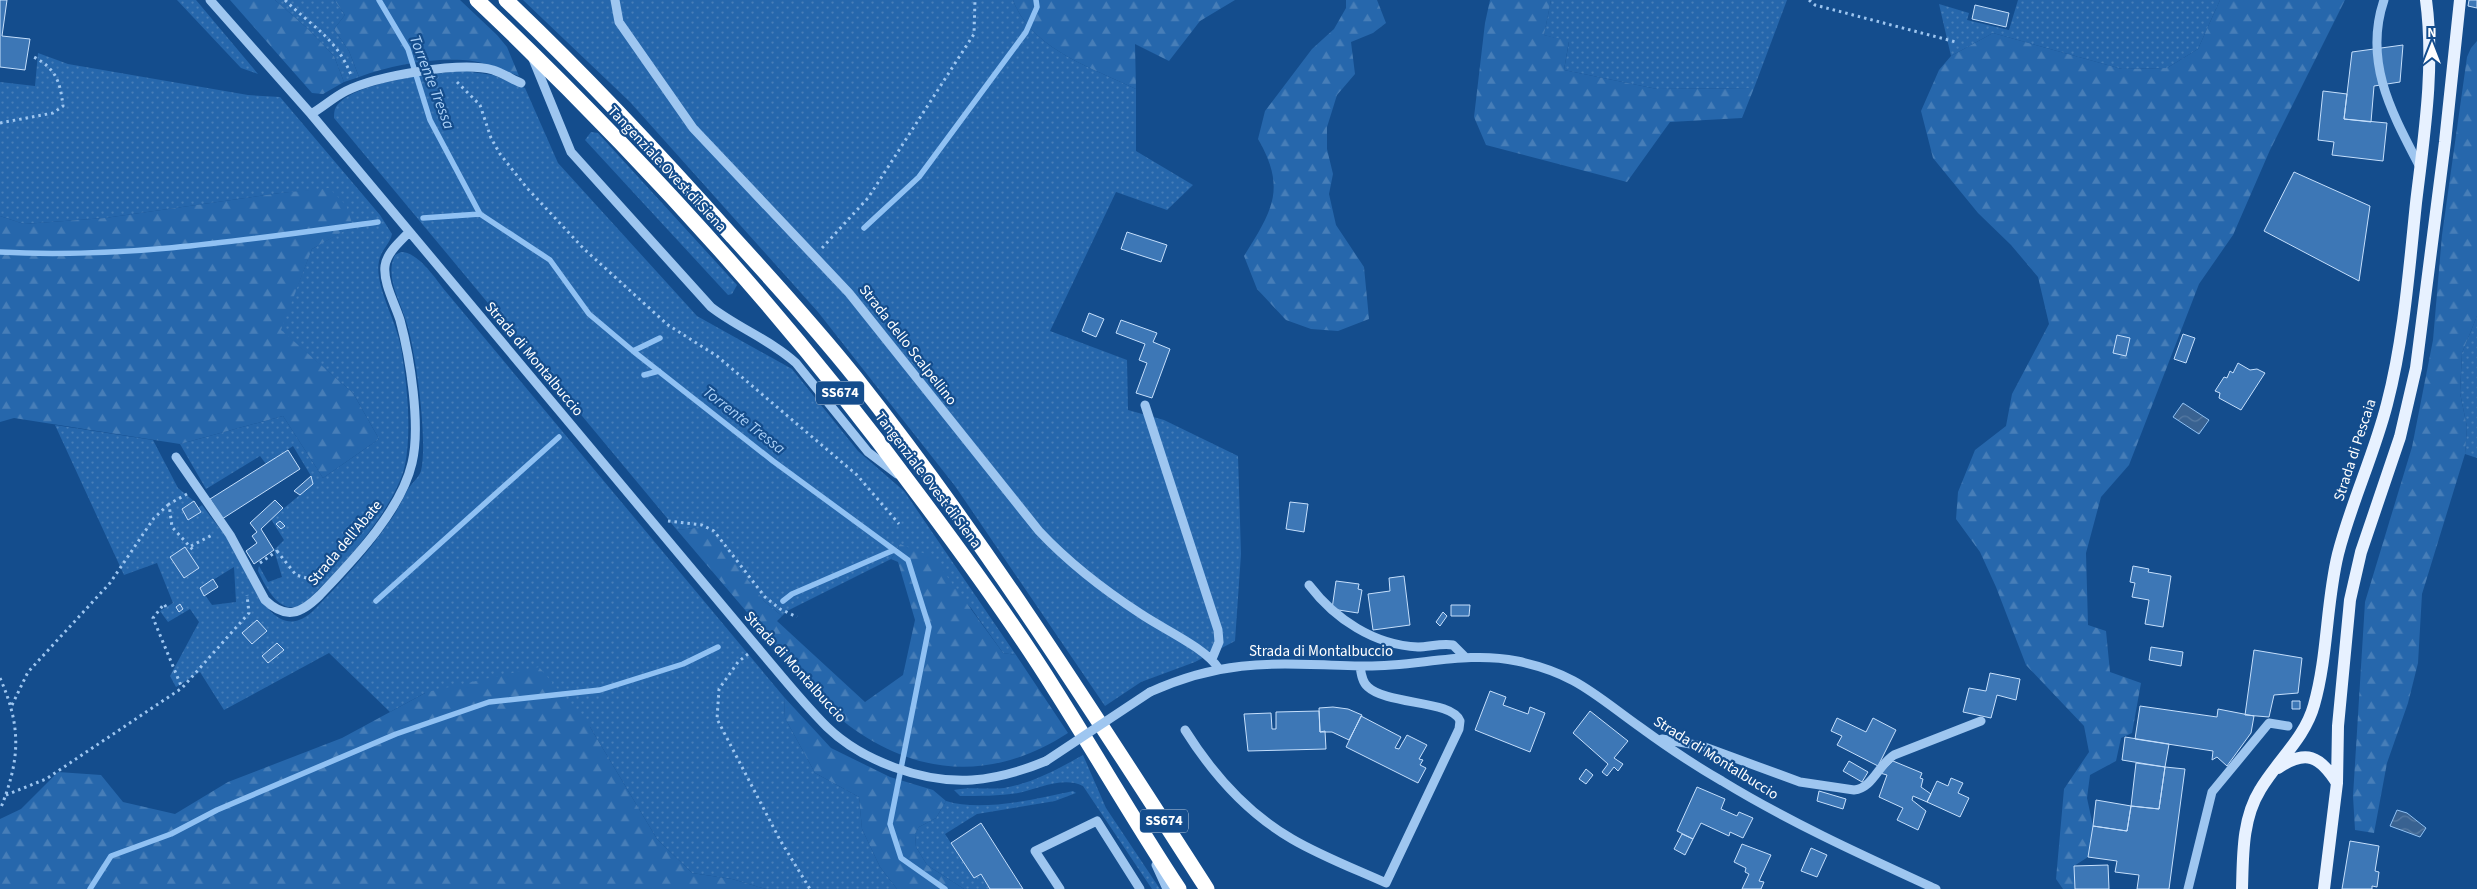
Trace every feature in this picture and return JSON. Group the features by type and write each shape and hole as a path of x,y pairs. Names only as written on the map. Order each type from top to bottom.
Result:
{"highway":[{"name":"Tangenziale Ovest di Siena","path":"477,0 529,49 687,214 839,391 914,488 1054,688 1143,835 1179,889"},
{"name":"Tangenziale Ovest di Siena","path":"506,0 578,69 678,175 777,285 854,376 1004,577 1208,889"}],"main road":[{"name":"Strada di Pescaia","path":"2242,889 2243,850 2250,812 2260,790 2300,735 2315,704 2339,552 2375,447 2392,382 2405,304 2428,85 2429,23 2426,0"},
{"path":"2324,889 2337,782 2338,726 2351,593 2363,545 2400,437 2416,368 2446,132 2460,0"},
{"path":"2272,772 2290,761 2310,757 2322,763 2337,782"}],"street":[{"name":"Strada di Montalbuccio","path":"210,0 311,114 756,646 829,728 867,754 896,767 924,774 970,780 1015,772 1046,761 1150,692 1171,682 1219,669 1248,664 1288,662 1360,666 1400,665 1465,657 1494,657 1518,661 1566,676 1592,690 1657,738 1721,781 1780,814 1936,889"},
{"name":"Strada dello Scalpellino","path":"615,0 619,22 693,128 849,293 1011,498 1049,541 1111,594 1212,659 1219,669"},
{"path":"2384,0 2378,28 2378,68 2384,94 2420,167"},
{"path":"529,49 571,152 711,307 732,324 784,352 796,363 868,452 914,488"},
{"path":"311,114 356,87 371,81 435,70 449,68 492,70 521,83"},
{"name":"Strada dell'Abate","path":"176,456 226,527 265,600 274,608 286,613 298,612 308,607 383,522 406,483 412,464 415,425 407,352 384,267 393,249 409,232"},
{"path":"1145,405 1218,630 1219,642 1212,659"},
{"path":"1309,585 1328,608 1373,636 1392,642 1416,646 1452,645 1458,648 1465,657"},
{"path":"1185,730 1223,782 1268,823 1304,846 1386,883 1459,729 1460,721 1451,711 1392,698 1374,691 1367,687 1363,680 1360,666"},
{"path":"1657,738 1702,746 1800,782 1854,790 1862,789 1869,784 1886,760 1894,755 1981,721"},
{"path":"2188,889 2210,797 2214,788 2269,723 2288,726"},
{"path":"1060,889 1035,851 1098,821 1140,889"},
{"path":"1143,835 1167,889"}],"path":[{"path":"285,0 303,18 326,34 345,59 356,87"},
{"path":"815,256 868,198 974,34 975,0"},
{"path":"1809,0 1815,5 1956,42"},
{"path":"0,123 53,112 63,106 61,88 50,66 34,57"},
{"path":"449,68 456,81 480,105 491,138 500,154 528,188 584,248 668,325 717,356 857,475 899,524"},
{"path":"12,705 28,672 110,583 154,518 177,497 199,489"},
{"path":"169,504 172,527 192,548 226,527"},
{"path":"650,519 702,525 714,531 765,597 780,609 797,617"},
{"path":"248,568 277,549 296,574 329,585"},
{"path":"6,795 46,779 182,688 248,613 246,591"},
{"path":"166,607 164,604 160,607 153,618 182,688"},
{"path":"756,646 738,662 719,689 716,719 780,840 810,889"},
{"path":"0,678 12,705 18,748 6,795 0,810"}],"green space":[{"path":"177,0 196,0 258,74 241,68"},
{"path":"230,0 275,0 308,29 334,56 344,82 323,94 312,93"},
{"path":"275,0 334,0 345,15 334,29 349,51 359,77 344,82 334,56 308,29"},
{"path":"334,0 460,0 507,47 519,76 478,62 437,60 410,63 359,77 349,51 334,29 345,15"},
{"path":"523,0 1013,0 1022,17 1034,32 1048,44 1082,65 1136,89 1136,151 1193,185 1167,210 1116,192 1050,331 1127,360 1128,410 1164,420 1238,456 1241,554 1235,641 1195,662 1141,682 1105,706 955,486 818,312 630,102"},
{"path":"1013,0 1235,0 1200,21 1169,61 1135,44 1136,89 1082,65 1048,44 1034,32 1022,17"},
{"path":"1346,0 1377,0 1386,23 1373,33 1351,42 1355,74 1337,95 1327,127 1327,149 1333,174 1329,194 1336,225 1364,267 1369,319 1338,331 1311,329 1286,320 1257,289 1244,256 1268,212 1274,186 1267,157 1258,139 1265,111 1312,49 1334,29 1346,8"},
{"path":"1490,0 1551,0 1544,35 1569,41 1564,70 1657,89 1754,88 1742,118 1670,122 1627,182 1486,145 1474,117 1485,23"},
{"path":"1551,0 1787,0 1754,88 1657,89 1564,70 1569,42 1544,35"},
{"path":"2018,0 2220,0 2198,49 2167,68 2122,69 1993,33 1951,56 1939,4 1969,13 1967,20 2009,30"},
{"path":"2220,0 2345,0 2270,150 2233,235 2199,284 2129,465 2101,497 2086,553 2088,625 2106,631 2110,672 2141,683 2132,733 2121,738 2116,761 2090,775 2087,798 2093,826 2088,857 2074,866 2075,889 2063,889 2056,879 2064,789 2089,752 2084,726 2026,665 1996,587 1980,552 1956,519 1958,492 1975,450 2006,426 2012,394 2049,324 2038,277 2011,245 1978,213 1933,158 1921,111 1939,70 1951,56 1993,33 2122,69 2167,68 2198,49"},
{"path":"2477,41 2477,316 2462,353 2460,393 2467,427 2465,454 2422,594 2418,663 2408,703 2387,763 2374,833 2355,830 2353,796 2365,602 2412,447 2433,340 2442,235 2467,57"},
{"path":"38,53 68,64 248,95 280,97 380,215 392,234 380,257 378,271 383,292 399,338 403,362 407,391 408,422 405,465 400,482 391,499 366,536 322,586 300,605 291,607 277,601 258,571 259,566 268,582 282,577 274,550 284,540 271,519 313,484 311,476 293,446 266,464 260,456 206,489 180,444 283,416 323,478 379,439 353,393 280,330 312,249 352,226 329,189 280,193 105,218 24,224 0,216 0,82 35,86"},
{"path":"464,71 493,75 525,88 558,163 697,316 792,369 858,451 904,491 1016,655 1003,653 971,608 900,544 891,559 787,611 782,616 764,601 695,528 677,530 334,118 336,107 345,98 359,91 395,80"},
{"path":"591,132 598,133 737,285 732,294 728,295 585,140"},
{"path":"329,188 346,205 353,226 312,249 281,330 353,393 379,439 323,478 283,416 180,444 14,418 0,422 0,216 24,224 105,218 280,193"},
{"path":"401,252 408,253 427,268 784,697 785,718 815,773 859,797 862,829 880,867 897,889 766,889 732,879 692,873 657,839 590,727 425,693 390,712 329,653 224,710 200,672 176,687 170,676 199,622 190,609 168,622 160,611 173,603 157,563 124,575 55,425 153,440 178,488 194,501 182,509 188,520 201,512 198,508 202,505 230,542 263,602 274,614 286,621 300,620 315,609 381,534 421,471 423,440 420,398 407,324 392,281 392,263 395,255","holes":["185,547 199,568 184,578 170,558","234,567 236,602 212,605 200,588","257,621 267,632 252,644 243,633"]},
{"path":"2477,316 2477,458 2465,454 2467,427 2460,393 2462,353"},
{"path":"695,528 712,533 764,601 782,616 777,621 865,702 903,675 915,620 898,562 891,559 900,544 933,557 1003,653 1016,655 1068,733 1037,750 1006,761 975,766 945,766 915,760 886,748 857,732 830,710 677,530"},
{"path":"539,667 590,727 657,839 692,873 732,879 766,889 0,889 0,819 21,809 58,772 101,775 123,802 175,814 228,782 342,738 427,692"},
{"path":"784,697 831,748 890,777 933,790 946,801 936,818 919,827 915,834 916,847 927,865 964,889 897,889 880,867 862,829 859,797 815,773 785,718"},
{"path":"1083,755 1106,808 1160,889 1152,889 1083,786 1067,782 1050,784 1018,793 989,796 960,796 954,790 1015,786 1045,775"},
{"path":"1073,791 1076,793 1055,801 977,814 945,834 974,878 981,874 990,889 964,889 927,865 916,847 915,834 919,827 936,818 946,801 960,804 992,805 1026,801"}],"water":[{"path":"2183,403 2209,420 2199,434 2173,417"},
{"path":"2397,810 2407,813 2426,828 2420,837 2390,826"}],"building":[{"path":"0,0 7,0 2,36 30,39 25,70 0,67"},
{"path":"2469,0 2477,0 2477,8 2468,6"},
{"path":"1975,5 2009,13 2006,27 1972,19"},
{"path":"2403,45 2400,82 2374,86 2371,122 2344,119 2352,52"},
{"path":"2323,91 2347,94 2344,119 2387,123 2383,161 2332,155 2334,142 2318,140"},
{"path":"2294,172 2370,206 2359,281 2264,231"},
{"path":"1127,232 1167,245 1161,262 1121,249"},
{"path":"1089,313 1104,319 1096,337 1082,331"},
{"path":"1121,320 1157,333 1153,342 1170,349 1152,398 1136,393 1147,363 1139,360 1145,344 1116,333"},
{"path":"2183,334 2195,338 2186,363 2174,359"},
{"path":"2117,335 2130,338 2126,356 2113,353"},
{"path":"2238,363 2250,370 2257,369 2265,373 2241,410 2219,398 2220,393 2215,391 2224,377 2227,378 2230,371 2233,373"},
{"path":"288,450 300,469 222,519 210,499"},
{"path":"311,476 313,484 300,495 294,491"},
{"path":"275,500 283,508 261,529 274,550 254,564 246,551 257,543 252,536 257,532 250,523"},
{"path":"194,501 201,512 188,520 182,509"},
{"path":"1290,502 1308,504 1304,532 1286,529"},
{"path":"280,521 285,526 281,529 276,524"},
{"path":"185,547 199,568 184,578 170,557"},
{"path":"2133,566 2149,569 2148,572 2171,576 2163,627 2145,624 2149,600 2132,597 2135,583 2130,582"},
{"path":"1404,576 1410,625 1373,630 1368,594 1390,591 1389,578"},
{"path":"213,579 218,587 204,596 200,588"},
{"path":"1336,581 1359,584 1358,589 1362,590 1358,613 1332,609"},
{"path":"180,604 183,609 179,612 176,607"},
{"path":"1451,605 1470,605 1469,616 1451,616"},
{"path":"1443,612 1447,616 1440,626 1436,622"},
{"path":"257,620 267,631 252,644 242,633"},
{"path":"277,643 284,650 268,663 262,656"},
{"path":"2151,647 2183,652 2181,666 2149,660"},
{"path":"2254,650 2302,658 2298,693 2274,695 2269,717 2245,715"},
{"path":"1990,673 2020,679 2016,700 1997,695 1991,718 1963,712 1969,688 1986,691"},
{"path":"1490,691 1506,697 1503,705 1528,714 1530,707 1545,713 1530,752 1475,730"},
{"path":"2292,701 2300,701 2300,709 2292,709"},
{"path":"2140,706 2217,717 2218,709 2254,716 2251,733 2227,766 2217,757 2212,760 2213,751 2135,739"},
{"path":"1319,708 1348,709 1362,715 1349,740 1332,732 1320,732"},
{"path":"1319,711 1320,732 1325,731 1326,749 1248,751 1244,714 1271,713 1272,729 1276,729 1276,712"},
{"path":"1590,711 1628,741 1614,758 1623,764 1618,771 1614,767 1607,776 1602,772 1608,764 1573,733"},
{"path":"1361,716 1401,737 1395,748 1399,749 1407,735 1427,745 1419,759 1423,760 1420,765 1426,768 1418,783 1346,747"},
{"path":"1837,718 1866,732 1873,718 1896,730 1878,766 1837,745 1842,736 1831,731"},
{"path":"2125,737 2169,744 2165,767 2122,760"},
{"path":"1849,761 1868,772 1862,782 1843,771"},
{"path":"1893,761 1922,773 1920,778 1923,779 1921,787 1931,794 1927,802 1913,796 1912,800 1926,811 1918,830 1897,820 1903,808 1879,797 1887,775 1880,773"},
{"path":"2136,763 2165,767 2159,809 2131,806"},
{"path":"2165,767 2185,769 2169,889 2137,889 2139,875 2115,872 2117,861 2088,857 2093,826 2127,831 2131,806 2159,809"},
{"path":"1586,769 1593,775 1586,784 1579,779"},
{"path":"1951,778 1963,783 1958,793 1969,798 1960,817 1927,802 1937,781 1948,786"},
{"path":"1697,787 1725,799 1721,809 1737,816 1739,812 1753,818 1743,838 1730,832 1729,836 1701,823 1693,839 1677,831"},
{"path":"1819,791 1846,799 1843,809 1817,801"},
{"path":"2096,800 2131,806 2127,831 2093,826"},
{"path":"981,823 1023,889 990,889 981,874 974,878 951,843"},
{"path":"1682,834 1693,839 1685,855 1674,849"},
{"path":"2350,841 2379,846 2375,871 2379,872 2377,887 2372,886 2372,889 2342,889"},
{"path":"1742,844 1771,855 1759,881 1764,882 1761,889 1742,889 1749,874 1745,872 1746,868 1734,862"},
{"path":"1811,848 1827,855 1817,877 1801,871"},
{"path":"2108,865 2109,889 2075,889 2074,866"}],"waterway":[{"name":"Torrente Tressa","path":"379,0 408,49 430,120 480,214 550,260 589,314 633,351 773,461 908,560 929,627 890,824 901,858 945,889"},
{"path":"864,228 919,177 1026,32 1037,7 1036,0"},
{"path":"423,218 480,214"},
{"path":"0,252 95,253 142,250 237,241 378,222"},
{"path":"633,351 660,338"},
{"path":"644,375 659,371"},
{"path":"376,601 559,437"},
{"path":"783,601 792,594 894,550"},
{"path":"90,889 111,856 171,834 217,810 396,734 489,702 600,690 683,664 718,647"}]}
